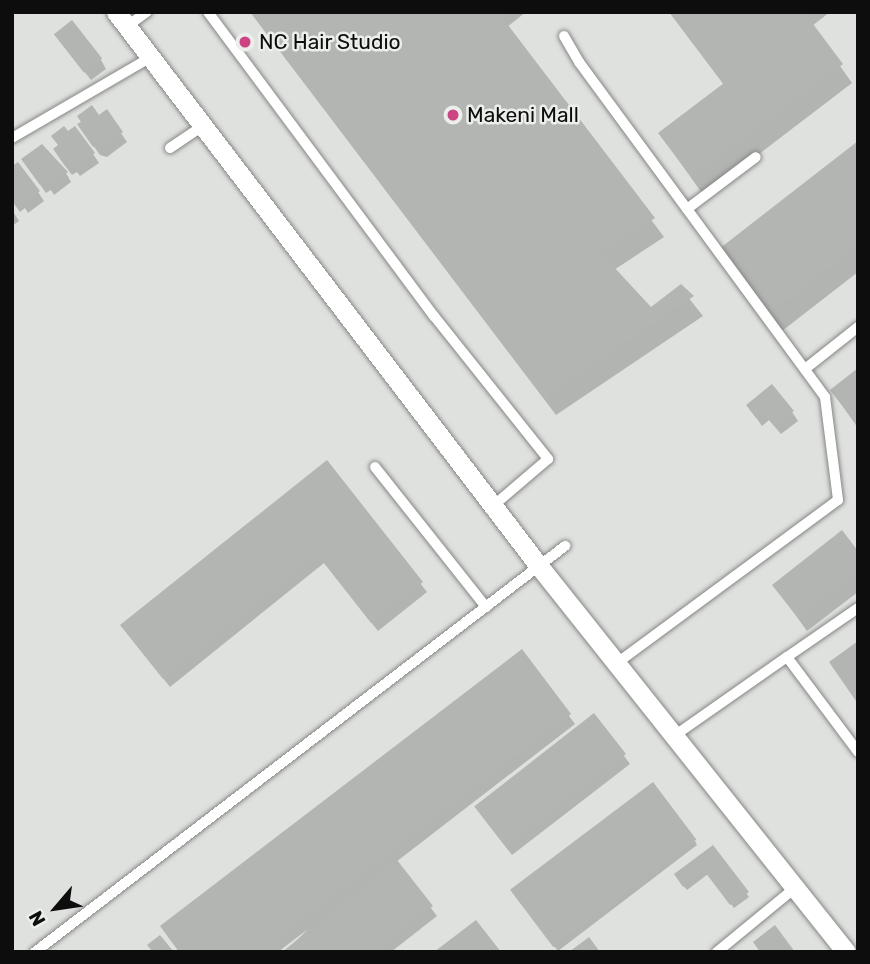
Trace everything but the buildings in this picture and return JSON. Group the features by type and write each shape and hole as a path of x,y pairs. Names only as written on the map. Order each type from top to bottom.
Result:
{"street":[{"path":"121,20 539,566 846,952"}],"lane":[{"path":"121,20 147,12"},
{"path":"208,12 434,316 548,459 493,506"},
{"path":"564,36 825,397 838,500 617,663"},
{"path":"12,138 151,56"},
{"path":"170,148 203,126"},
{"path":"687,209 755,157"},
{"path":"805,369 858,327"},
{"path":"374,467 486,607"},
{"path":"35,952 565,546"},
{"path":"674,736 858,608"},
{"path":"787,657 858,752"},
{"path":"717,952 796,888"}],"place":[{"name":"NC Hair Studio","path":"245,42"},
{"name":"Makeni Mall","path":"453,115"}]}
